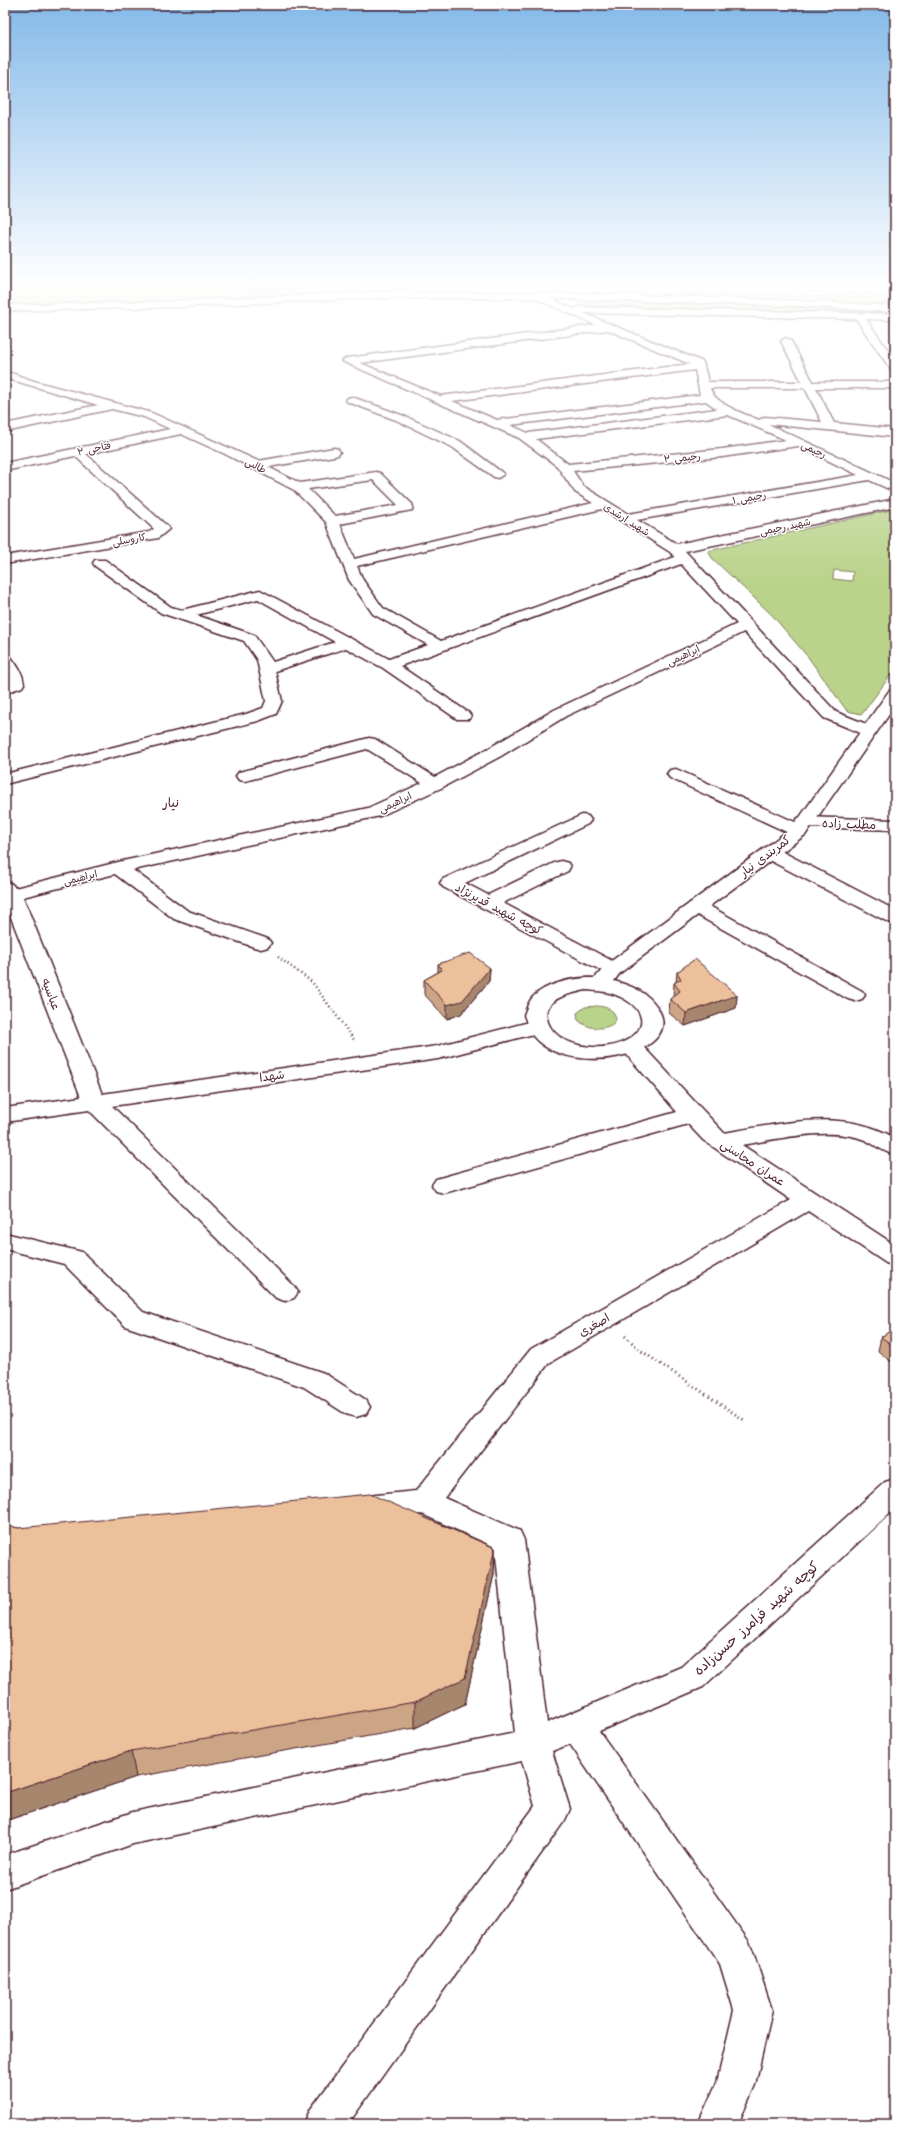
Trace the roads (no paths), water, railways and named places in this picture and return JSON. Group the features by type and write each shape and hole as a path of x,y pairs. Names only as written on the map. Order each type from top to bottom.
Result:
{"main road":[{"name":"شهید ارشدی","path":"391,382 437,405 457,407 499,423 525,437 561,463 579,488 679,553 830,715 868,731"},
{"path":"437,405 590,382"},
{"path":"11,388 30,383"},
{"name":"طالبی","path":"30,383 148,415 184,430 298,487 332,521 356,580 378,611 440,646"},
{"path":"499,423 709,397 704,385 895,385"},
{"path":"809,385 830,426"},
{"name":"رحیمی","path":"709,397 730,411 884,479 895,488"},
{"path":"352,400 400,418 456,444 498,474"},
{"path":"5,428 112,405"},
{"path":"525,437 730,411"},
{"path":"400,418 421,414"},
{"path":"744,417 895,433"},
{"name":"فتاحی ۲","path":"5,467 184,430"},
{"name":"رحیمی ۲","path":"564,468 722,453 800,442"},
{"name":"کاروسلی","path":"7,558 153,535 162,529 76,452"},
{"path":"256,465 334,452"},
{"path":"298,487 376,476 407,507 332,521"},
{"name":"رحیمی ۱","path":"625,518 884,479"},
{"name":"شهید رحیمی","path":"388,665 679,553 895,503"},
{"path":"349,564 603,505"},
{"path":"5,779 252,718 270,711 274,701 265,660 249,638 166,610 100,563"},
{"path":"181,615 260,594 388,665 463,716"},
{"name":"ابراهیمی","path":"7,893 374,812 435,784 495,752 560,713 746,625"},
{"path":"267,669 347,643"},
{"path":"5,659 15,676 16,684 5,688"},
{"name":"کمربندی نیار","path":"607,977 696,907 770,853 801,827 895,694"},
{"path":"245,776 369,743 435,784"},
{"path":"676,774 801,827"},
{"name":"کوچه شهید قدیرنژاد","path":"582,820 450,883 488,903 607,977"},
{"name":"مطلب زاده","path":"801,827 895,825"},
{"path":"770,853 895,918"},
{"path":"488,903 561,867"},
{"path":"118,868 182,915 260,943"},
{"name":"عباسیه","path":"7,893 94,1102"},
{"path":"696,907 855,995"},
{"path":"607,977 619,989 635,996 646,1006 652,1017 652,1028 644,1039 631,1047 608,1052 576,1051 558,1045 545,1037 537,1026 534,1018 536,1009 549,995 572,986 607,977"},
{"name":"شهدا","path":"5,1115 438,1052 537,1026"},
{"name":"عمران محاسنی","path":"631,1047 711,1135 895,1257"},
{"path":"94,1102 284,1292"},
{"path":"444,1185 692,1115"},
{"path":"720,1141 787,1130 827,1126 871,1134 895,1148"},
{"name":"اصغری","path":"424,1502 540,1356 809,1200"},
{"path":"5,1241 73,1258 134,1319 314,1380 356,1407"},
{"name":"کوچه شهید فرامرز حسن‌زاده","path":"5,1872 132,1828 533,1744 692,1677 895,1490"},
{"path":"324,2124 553,1809 533,1744 509,1540 424,1502 338,1511"},
{"path":"576,1726 736,1954 753,2010 736,2085 718,2124"}],"district":[{"name":"نیار","path":"171,802"}]}
